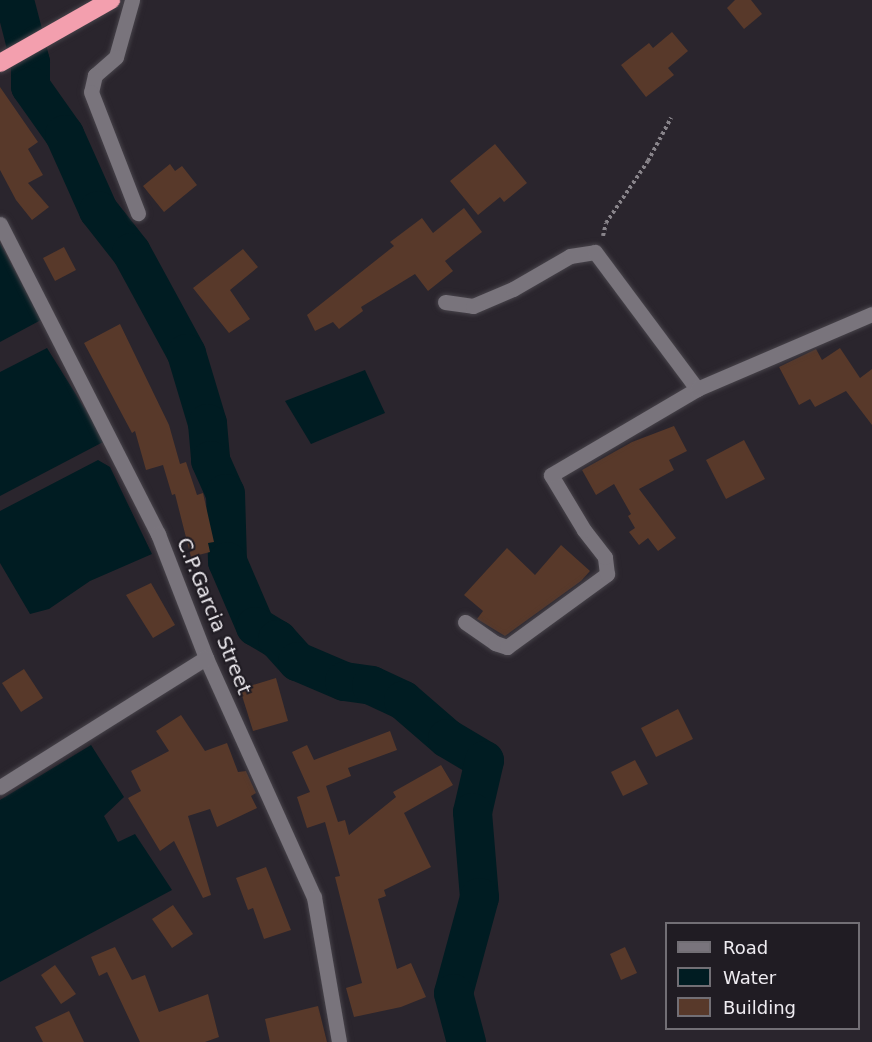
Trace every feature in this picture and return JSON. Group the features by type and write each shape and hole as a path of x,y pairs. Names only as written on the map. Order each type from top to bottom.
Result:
{"highway":[{"path":"0,63 111,0"}],"street":[{"path":"132,0 116,57 95,75 91,92 138,213"},
{"name":"C.P.Garcia Street","path":"0,224 158,534 206,658 314,897 339,1042"},
{"path":"445,302 473,306 513,289 570,256 595,252 697,389"},
{"path":"465,622 495,644 507,647 600,583 608,574 605,557 551,475 697,389 872,314"},
{"path":"0,787 206,658"}],"path":[{"path":"595,252 606,223 671,118"}],"water":[{"path":"0,243 41,320 0,342"},
{"path":"47,348 105,441 0,496 0,372"},
{"path":"365,370 385,413 311,444 285,401"},
{"path":"98,460 110,467 152,554 90,581 49,609 30,614 0,563 0,511"},
{"path":"91,745 124,797 104,816 118,842 135,834 172,890 0,982 0,800"}],"building":[{"path":"735,0 751,0 762,14 744,29 727,8"},
{"path":"672,32 688,51 668,68 674,75 646,97 621,65 649,43 653,48"},
{"path":"0,87 38,142 28,149 43,175 28,183 49,207 32,220 16,200 0,170"},
{"path":"495,144 527,183 504,202 500,197 478,215 450,181"},
{"path":"170,164 175,171 182,166 197,185 164,212 143,186"},
{"path":"464,208 482,232 445,261 453,271 428,291 415,274 361,307 363,311 339,329 333,322 315,331 307,315 394,246 390,242 422,218 433,233"},
{"path":"64,247 76,270 55,281 43,258"},
{"path":"243,249 258,267 230,290 250,319 229,333 193,288"},
{"path":"120,324 169,425 180,464 186,462 197,495 203,493 214,542 208,543 210,552 191,557 175,494 172,495 163,465 146,470 135,431 132,433 84,343"},
{"path":"840,348 860,378 872,369 872,425 846,391 815,407 810,399 799,405 779,367 816,349 822,360"},
{"path":"674,426 687,451 669,460 674,470 639,489 676,538 658,551 648,538 639,545 629,532 635,528 628,516 631,514 614,484 596,495 582,470 632,442"},
{"path":"744,440 765,479 726,499 706,460"},
{"path":"561,545 590,571 581,581 505,636 477,619 483,611 464,595 507,548 535,575"},
{"path":"151,583 175,625 153,638 126,595"},
{"path":"24,669 43,698 21,712 2,683"},
{"path":"276,678 288,721 253,731 240,689"},
{"path":"678,709 693,739 656,757 641,728"},
{"path":"181,715 205,751 227,743 238,772 246,771 256,793 251,796 257,808 217,827 210,809 188,816 211,895 203,898 174,841 160,851 128,798 141,791 131,771 169,751 156,731"},
{"path":"390,731 397,750 348,768 351,776 326,786 338,822 345,820 349,835 396,797 393,792 441,765 453,785 404,813 431,867 384,890 386,896 378,899 397,969 411,963 426,997 401,1007 354,1017 346,988 362,983 335,877 340,876 325,822 307,828 297,797 310,792 292,752 307,745 314,760"},
{"path":"635,760 648,784 623,796 611,772"},
{"path":"266,867 291,930 264,939 253,908 248,910 236,878"},
{"path":"173,905 193,934 172,948 152,919"},
{"path":"115,947 132,980 145,975 159,1012 208,994 219,1037 205,1042 140,1042 107,972 99,976 91,957"},
{"path":"625,947 637,973 621,980 610,954"},
{"path":"55,965 76,994 61,1004 41,975"},
{"path":"318,1006 327,1042 270,1042 265,1019"},
{"path":"69,1011 84,1042 43,1042 35,1027"}],"waterway":[{"path":"14,0 30,62 30,86 64,134 98,210 131,252 186,353 207,423 210,460 225,493 227,561 255,626 277,639 297,661 344,681 371,685 403,700 447,738 484,760 472,812 479,897 453,993 466,1042"}]}
